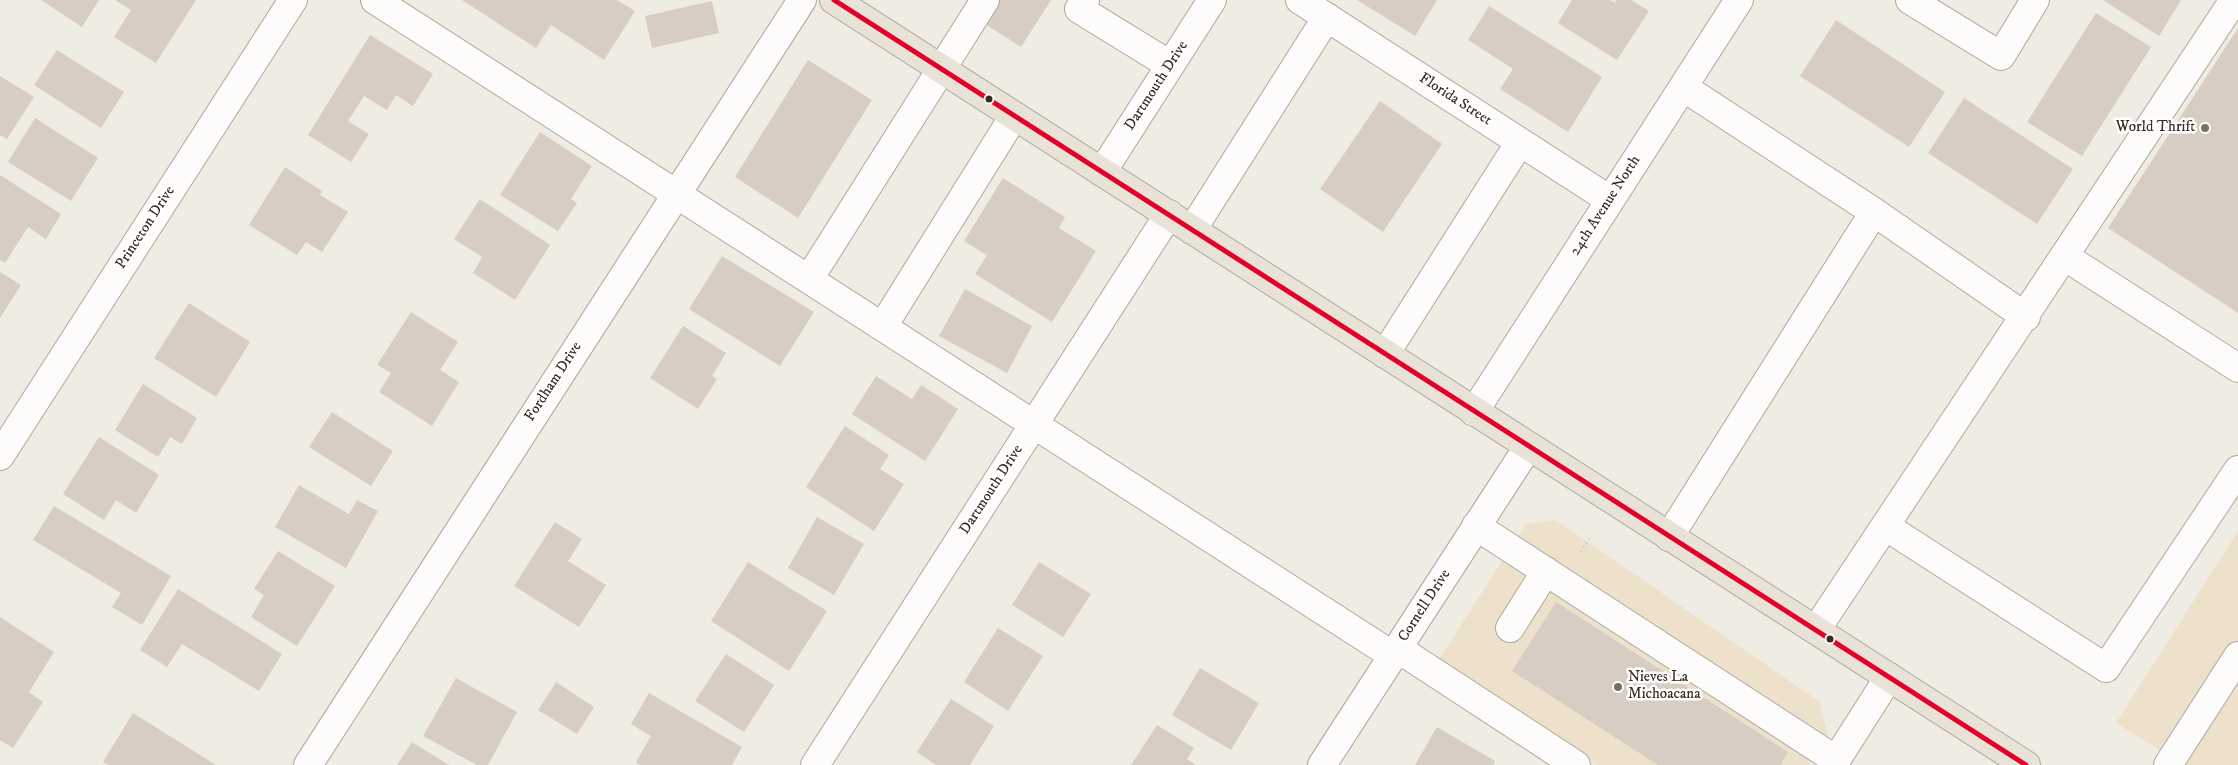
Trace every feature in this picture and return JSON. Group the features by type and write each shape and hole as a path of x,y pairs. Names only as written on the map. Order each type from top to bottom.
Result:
{"main road":[{"path":"834,0 2026,765"}],"street":[{"name":"Princeton Drive","path":"0,456 293,0"},
{"path":"375,0 1034,424 1576,765"},
{"name":"Fordham Drive","path":"308,765 802,0"},
{"path":"809,279 985,0"},
{"path":"1085,0 1079,9 1170,65"},
{"name":"Dartmouth Drive","path":"1102,172 1212,0"},
{"name":"Florida Street","path":"1300,0 1610,200"},
{"name":"24th Avenue North","path":"1474,412 1739,0"},
{"path":"1910,0 2001,56 2035,0"},
{"path":"1816,630 2026,317 2064,256 2234,0"},
{"path":"1192,230 1327,17"},
{"path":"1683,87 1874,212 2026,317"},
{"path":"883,326 1014,116"},
{"path":"1385,354 1520,142"},
{"path":"1669,537 1874,212"},
{"name":"Dartmouth Drive","path":"815,765 1169,214"},
{"path":"2064,256 2238,368"},
{"name":"Cornell Drive","path":"1322,765 1528,446"},
{"path":"1885,526 2106,668 2238,470"},
{"path":"1476,526 1834,763 1889,677"},
{"path":"1510,628 1546,571"},
{"path":"2168,765 2238,656"}],"path":[{"path":"1581,552 1590,537"}],"shaded area":[{"path":"1556,520 1820,702 1828,737 1808,765 1597,765 1436,664 1526,524"},
{"path":"2238,531 2238,765 2183,765 2116,723"}],"building":[{"path":"41,0 99,0 82,27"},
{"path":"115,0 196,0 156,63 114,37 131,10"},
{"path":"462,0 617,0 635,11 604,60 551,25 536,48"},
{"path":"1000,0 1051,0 1021,47 985,24"},
{"path":"1357,0 1437,0 1415,36"},
{"path":"1572,0 1610,0 1615,3 1616,0 1631,0 1649,11 1617,60 1558,23"},
{"path":"2103,0 2181,0 2159,36"},
{"path":"712,1 719,33 652,48 645,16"},
{"path":"1489,6 1602,77 1568,132 1500,89 1513,69 1468,40"},
{"path":"2096,13 2151,47 2082,156 2027,122"},
{"path":"1836,20 1945,92 1909,147 1800,76"},
{"name":"World Thrift","path":"2238,28 2238,313 2108,228"},
{"path":"370,35 433,74 413,106 396,95 387,110 364,96 348,121 369,134 351,162 308,135"},
{"path":"57,50 124,92 101,128 34,85"},
{"path":"808,60 872,100 798,218 735,177"},
{"path":"0,76 34,97 7,139 0,135"},
{"path":"1964,98 2073,169 2037,224 1928,153"},
{"path":"1380,101 1442,144 1383,232 1320,189"},
{"path":"35,118 98,158 71,201 8,162"},
{"path":"540,132 592,166 571,199 577,203 558,231 500,195"},
{"path":"285,167 322,191 320,195 348,212 322,252 306,242 297,255 249,225"},
{"path":"0,175 61,214 46,239 28,227 5,263 0,260"},
{"path":"1003,178 1065,217 1059,228 1096,251 1052,322 975,274 987,255 964,241"},
{"path":"480,199 550,245 515,300 473,273 482,257 454,239"},
{"path":"722,256 814,312 780,366 689,309"},
{"path":"0,272 21,285 0,318"},
{"path":"965,289 1032,326 1007,373 939,336"},
{"path":"189,303 250,342 216,397 154,358"},
{"path":"411,312 458,342 440,370 459,382 432,426 379,392 391,373 377,365"},
{"path":"683,326 726,353 712,376 717,379 698,409 650,378"},
{"path":"876,376 912,399 921,385 958,409 925,461 852,414"},
{"path":"143,384 197,418 182,444 170,437 158,457 115,430"},
{"path":"332,412 393,451 371,486 309,447"},
{"path":"845,426 889,455 880,469 904,484 874,531 806,487"},
{"path":"99,437 159,475 136,513 116,500 104,520 63,494"},
{"path":"299,485 349,514 357,500 378,511 346,568 275,527"},
{"path":"54,506 171,576 142,625 112,607 121,593 33,540"},
{"path":"817,517 864,544 834,595 788,568"},
{"path":"555,522 582,539 568,561 606,585 579,627 514,586"},
{"path":"278,551 335,586 297,646 251,617 264,595 254,589"},
{"path":"748,562 827,611 789,671 711,621"},
{"path":"1039,562 1091,594 1063,637 1012,605"},
{"path":"178,589 282,654 259,691 182,644 167,667 140,650"},
{"path":"1556,602 1788,752 1780,765 1658,765 1512,671"},
{"path":"0,617 54,652 29,692 43,702 13,748 0,740"},
{"path":"998,628 1043,656 1008,711 964,682"},
{"path":"726,654 774,685 744,732 695,701"},
{"path":"1200,668 1259,703 1231,750 1172,715"},
{"path":"456,678 517,712 488,765 477,765 423,736"},
{"path":"556,682 594,707 577,734 538,710"},
{"path":"649,693 742,747 732,765 640,765 636,762 651,736 631,724"},
{"path":"951,699 994,726 970,765 936,765 917,752"},
{"path":"133,713 216,765 108,765 103,762"},
{"path":"1157,725 1194,748 1187,759 1196,765 1131,765"},
{"path":"1437,727 1495,761 1493,765 1415,765"},
{"path":"412,742 449,765 397,765"}],"transit line":[{"path":"834,0 2026,765"}],"place":[{"name":"World Thrift","path":"2205,128"},
{"name":"Nieves La Michoacana","path":"1618,687"}]}
